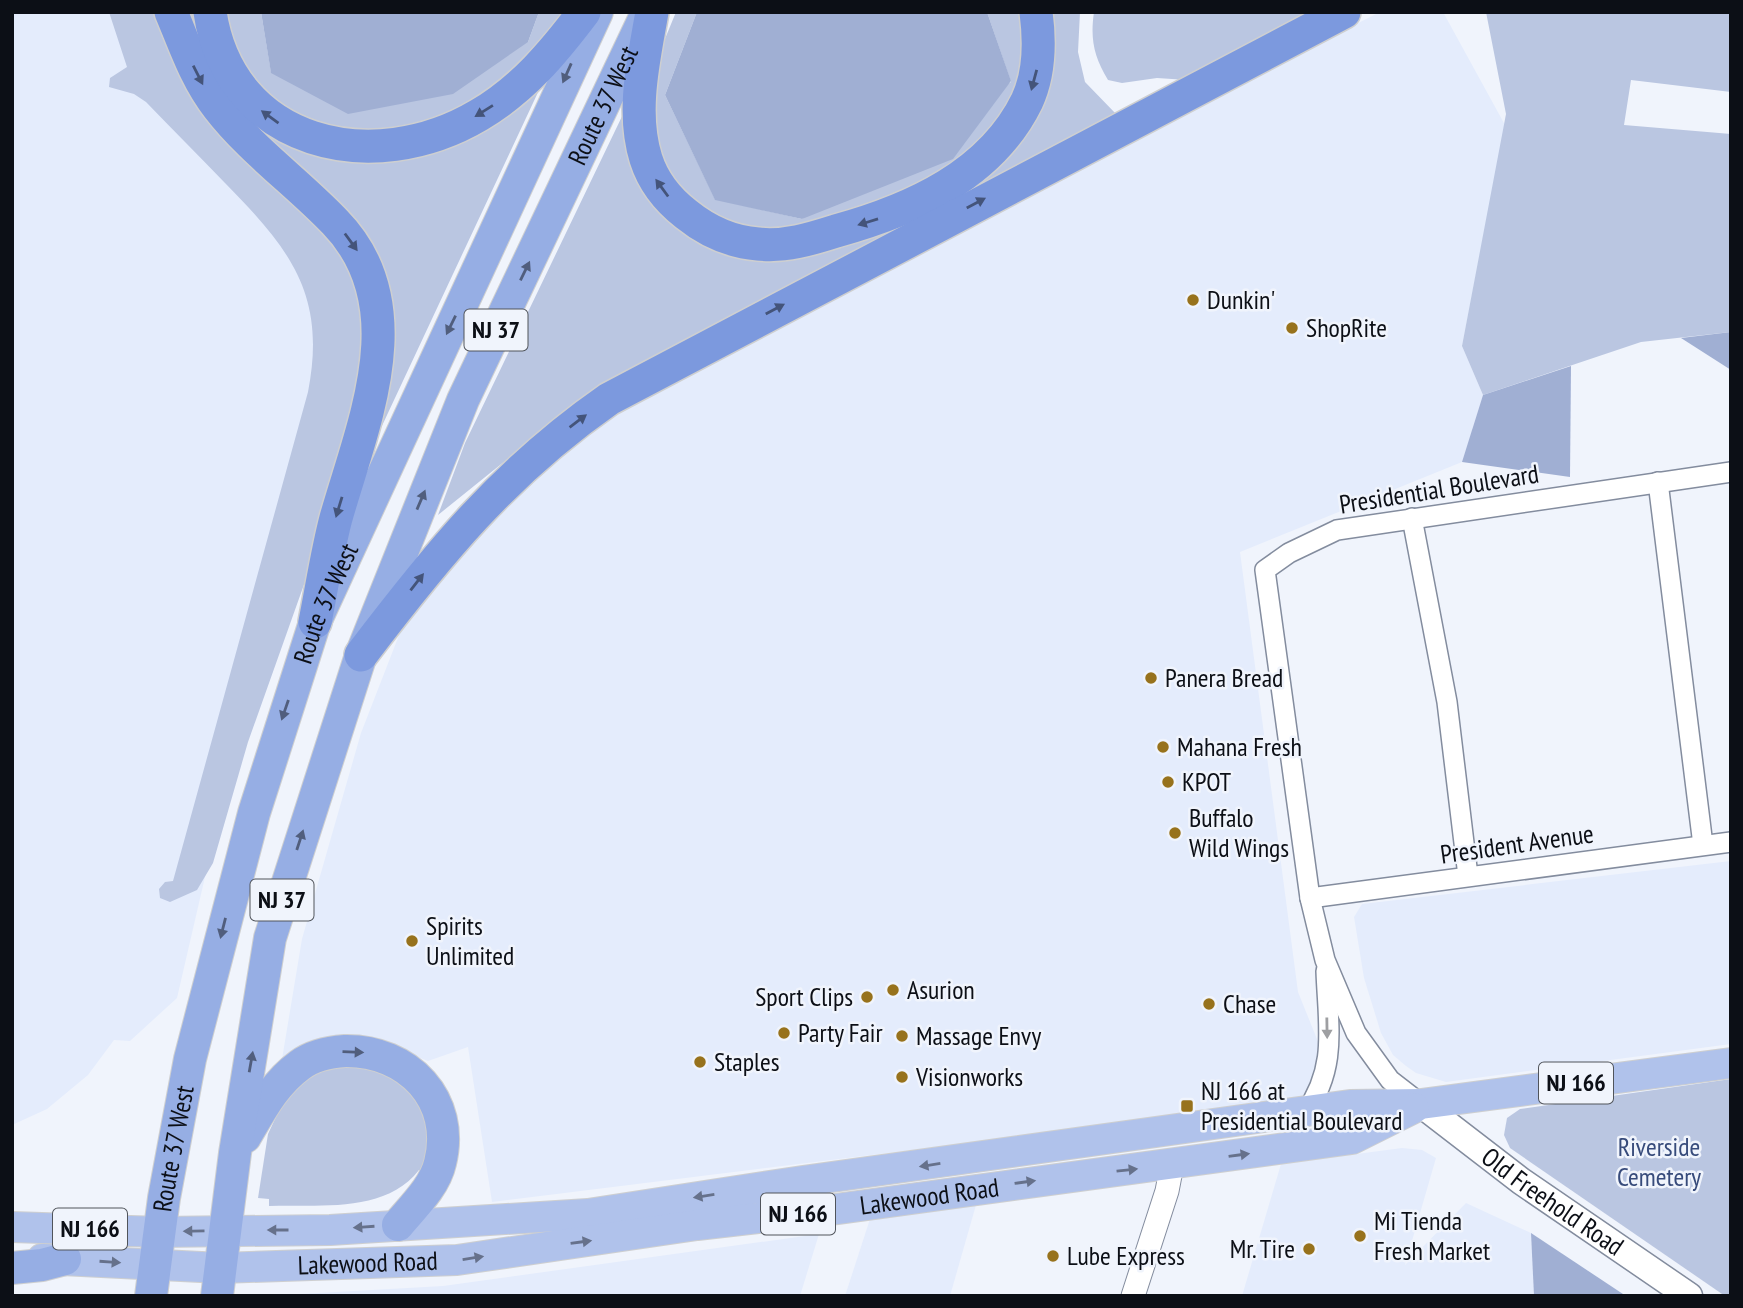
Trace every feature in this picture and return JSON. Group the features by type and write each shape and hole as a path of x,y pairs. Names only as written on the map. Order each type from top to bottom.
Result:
{"highway":[{"path":"171,12 194,66 217,107 337,224 357,248 372,284 378,316 373,386 335,521 315,622"},
{"path":"210,12 216,43 228,69 255,105 277,122 304,136 329,143 374,146 418,140 477,116 531,76 584,12"},
{"name":"Route 37 West","path":"160,1232 190,1059 257,801 315,622 597,12"},
{"path":"650,12 639,117 642,144 650,170 665,194 705,228 746,242 778,245 811,239 902,210 946,187 970,169 1003,137 1028,98 1039,52 1036,12"},
{"name":"Route 37 West","path":"227,1230 235,1153 270,937 361,655 463,400 650,12"},
{"path":"361,655 438,555 491,496 553,440 609,399 1344,12"},
{"path":"235,1153 274,1088 302,1063 332,1052 378,1054 408,1067 430,1091 444,1128 440,1164 434,1179 398,1225"},
{"name":"NJ 37","path":"219,1282 227,1230"},
{"name":"NJ 37","path":"151,1296 160,1232"},
{"path":"12,1268 65,1259"}],"main road":[{"name":"Lakewood Road","path":"227,1230 330,1230 588,1214 803,1181 1350,1105 1421,1104 1731,1063"},
{"name":"Lakewood Road","path":"219,1282 457,1261 698,1225 1172,1165 1352,1139 1421,1104"},
{"name":"Old Freehold Road","path":"1421,1104 1521,1181 1689,1296"},
{"name":"NJ 166","path":"12,1227 160,1232 227,1230"},
{"name":"NJ 166","path":"12,1258 156,1265 219,1282"}],"street":[{"name":"Presidential Boulevard","path":"1421,1104 1390,1080 1356,1032 1325,960 1310,898 1265,570 1289,553 1337,530 1731,471"},
{"path":"1658,482 1703,845"},
{"path":"1412,518 1447,702 1468,876"},
{"name":"President Avenue","path":"1310,898 1731,842"},
{"name":"Presidential Boulevard","path":"1305,1113 1320,1092 1327,1073 1325,960"},
{"path":"1133,1296 1167,1191 1172,1165"}],"shaded area":[{"path":"12,12 126,12 341,289 177,998 130,1041 114,1040 88,1075 47,1109 12,1125"},
{"path":"261,12 539,12 528,42 453,94 348,114 271,73"},
{"path":"697,12 987,12 1011,81 953,159 802,219 715,200 665,95"},
{"path":"1380,12 1443,12 1505,125 1462,346 1483,395 1462,462 1240,552 1298,992 1323,1054 1313,1086 1303,1096 1288,1102 1114,1125 492,1202 468,1047 428,1061 364,1036 319,1043 282,1059 302,939 361,733 401,630 453,548 593,423 911,250"},
{"path":"1731,332 1731,370 1681,338"},
{"path":"1571,366 1570,477 1462,462 1483,395"},
{"path":"1731,861 1731,1044 1446,1082 1416,1073 1406,1066 1393,1055 1381,1033 1364,978 1354,917 1362,904"},
{"path":"1402,1148 1422,1150 1436,1158 1405,1265 1466,1203 1531,1233 1534,1296 1242,1296 1281,1164"},
{"path":"976,1205 950,1296 845,1296 870,1219"},
{"path":"1531,1233 1626,1296 1534,1296"},
{"path":"819,1234 800,1296 265,1296 443,1286"}],"green space":[{"path":"109,12 162,12 336,238 356,269 366,368 312,562 248,742 213,863 197,890 170,902 160,898 159,889 165,882 173,881 308,392 313,358 312,328 307,301 298,276 268,230 146,102 134,94 109,87 110,78 127,67"},
{"path":"185,12 199,12 205,43 337,154 540,88 373,445 389,324 234,108"},
{"path":"221,12 261,12 271,72 528,42 539,12 570,12 535,57 459,113 373,133 295,120 238,66"},
{"path":"676,12 697,12 665,95 715,199 802,219 1011,82 987,12 1025,12 1021,82 985,139 934,178 849,216 772,231 725,222 682,194 658,156 653,68"},
{"path":"1050,12 1080,12 1078,52 1085,82 1117,115 571,408 438,515 465,443 627,106 630,138 736,252 997,162"},
{"path":"1094,12 1317,12 1187,80 1157,78 1122,83 1108,80 1099,63 1093,39"},
{"path":"1486,12 1731,12 1731,92 1631,80 1624,125 1731,134 1731,332 1641,342 1483,395 1462,346 1506,114"},
{"path":"337,1061 399,1075 431,1120 424,1173 419,1170 405,1184 370,1200 350,1204 269,1206 269,1199 258,1198 268,1134 289,1089"},
{"name":"Riverside Cemetery","path":"1731,1079 1731,1296 1725,1296 1510,1148 1504,1135 1507,1118 1520,1109"}],"place":[{"name":"Dunkin'","path":"1193,300"},
{"name":"ShopRite","path":"1292,328"},
{"name":"Panera Bread","path":"1151,678"},
{"name":"Mahana Fresh","path":"1163,747"},
{"name":"KPOT","path":"1168,782"},
{"name":"Buffalo Wild Wings","path":"1175,833"},
{"name":"Spirits Unlimited","path":"412,941"},
{"name":"Asurion","path":"893,990"},
{"name":"Sport Clips","path":"867,997"},
{"name":"Chase","path":"1209,1004"},
{"name":"Party Fair","path":"784,1033"},
{"name":"Massage Envy","path":"902,1036"},
{"name":"Staples","path":"700,1062"},
{"name":"Visionworks","path":"902,1077"},
{"name":"NJ 166 at Presidential Boulevard","path":"1187,1106"},
{"name":"Mi Tienda Fresh Market","path":"1360,1236"},
{"name":"Mr. Tire","path":"1309,1249"},
{"name":"Lube Express","path":"1053,1256"}]}
